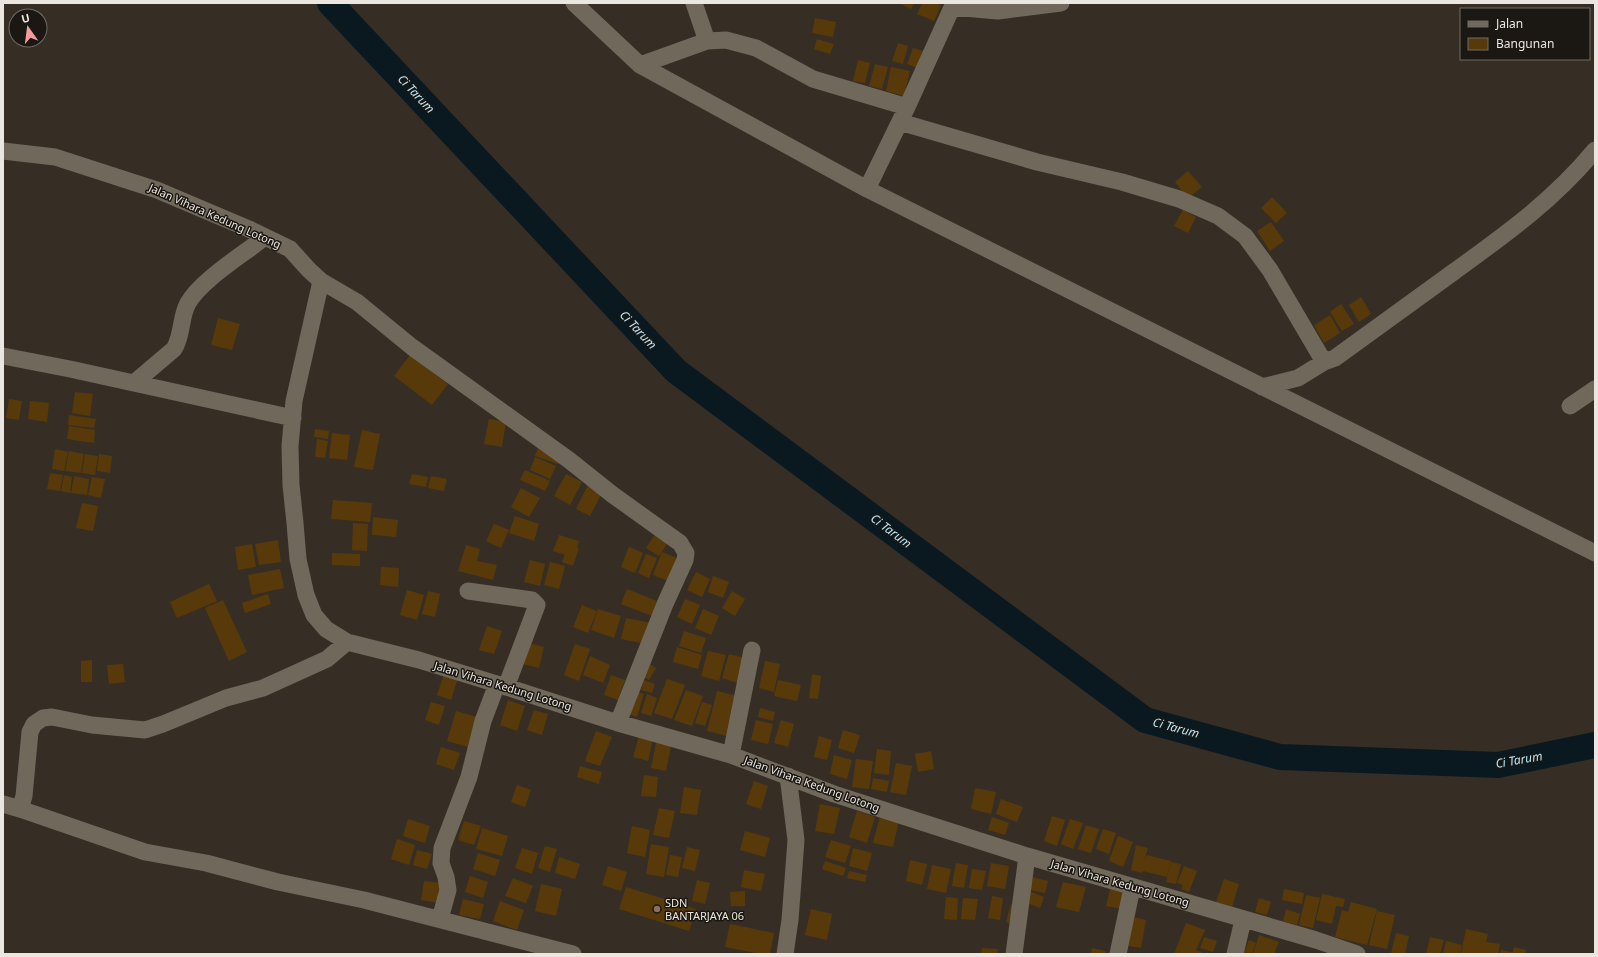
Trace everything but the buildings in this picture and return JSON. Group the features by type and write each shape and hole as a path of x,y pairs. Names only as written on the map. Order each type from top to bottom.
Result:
{"street":[{"path":"574,3 640,65 866,189 1595,553"},
{"path":"694,3 707,41"},
{"path":"866,189 908,107 953,5 998,11 1061,3"},
{"path":"640,65 707,41 726,40 756,48 814,79 908,107"},
{"path":"900,122 1037,162 1129,184 1179,199 1218,216 1245,236 1270,270 1324,362"},
{"path":"1262,387 1298,378 1324,362 1335,358 1477,255 1546,202 1578,171 1595,150"},
{"name":"Jalan Vihara Kedung Lotong","path":"3,151 55,157 157,190 290,249 321,281 296,395 290,446 291,485 298,559 306,595 314,615 326,629 347,642 419,660 618,723 731,755 834,794 1027,856 1132,888 1208,908 1243,920 1316,940 1352,953"},
{"path":"134,383 174,349 178,343 182,330 185,310 192,297 211,278 265,237"},
{"path":"321,281 357,302 412,347 569,460 613,495 680,543 686,553 685,560 665,604 618,723"},
{"path":"3,356 293,418"},
{"path":"1570,406 1595,389"},
{"path":"440,919 448,890 446,877 441,863 442,848 469,777 483,721 502,686 537,605 532,600 468,591"},
{"path":"20,809 24,796 30,732 34,724 43,718 52,717 92,725 145,730 226,698 263,688 327,659 347,642"},
{"path":"731,755 752,650"},
{"path":"785,954 790,920 796,840 788,776"},
{"path":"3,804 145,852 206,863 278,882 364,900 574,954"},
{"path":"1014,954 1027,856"},
{"path":"1118,954 1132,888"},
{"path":"1235,954 1243,920"}],"waterway":[{"name":"Ci Tarum","path":"330,3 676,371 1145,720 1280,757 1498,765 1595,745"}],"place":[{"name":"SDN BANTARJAYA 06","path":"657,909"}]}
